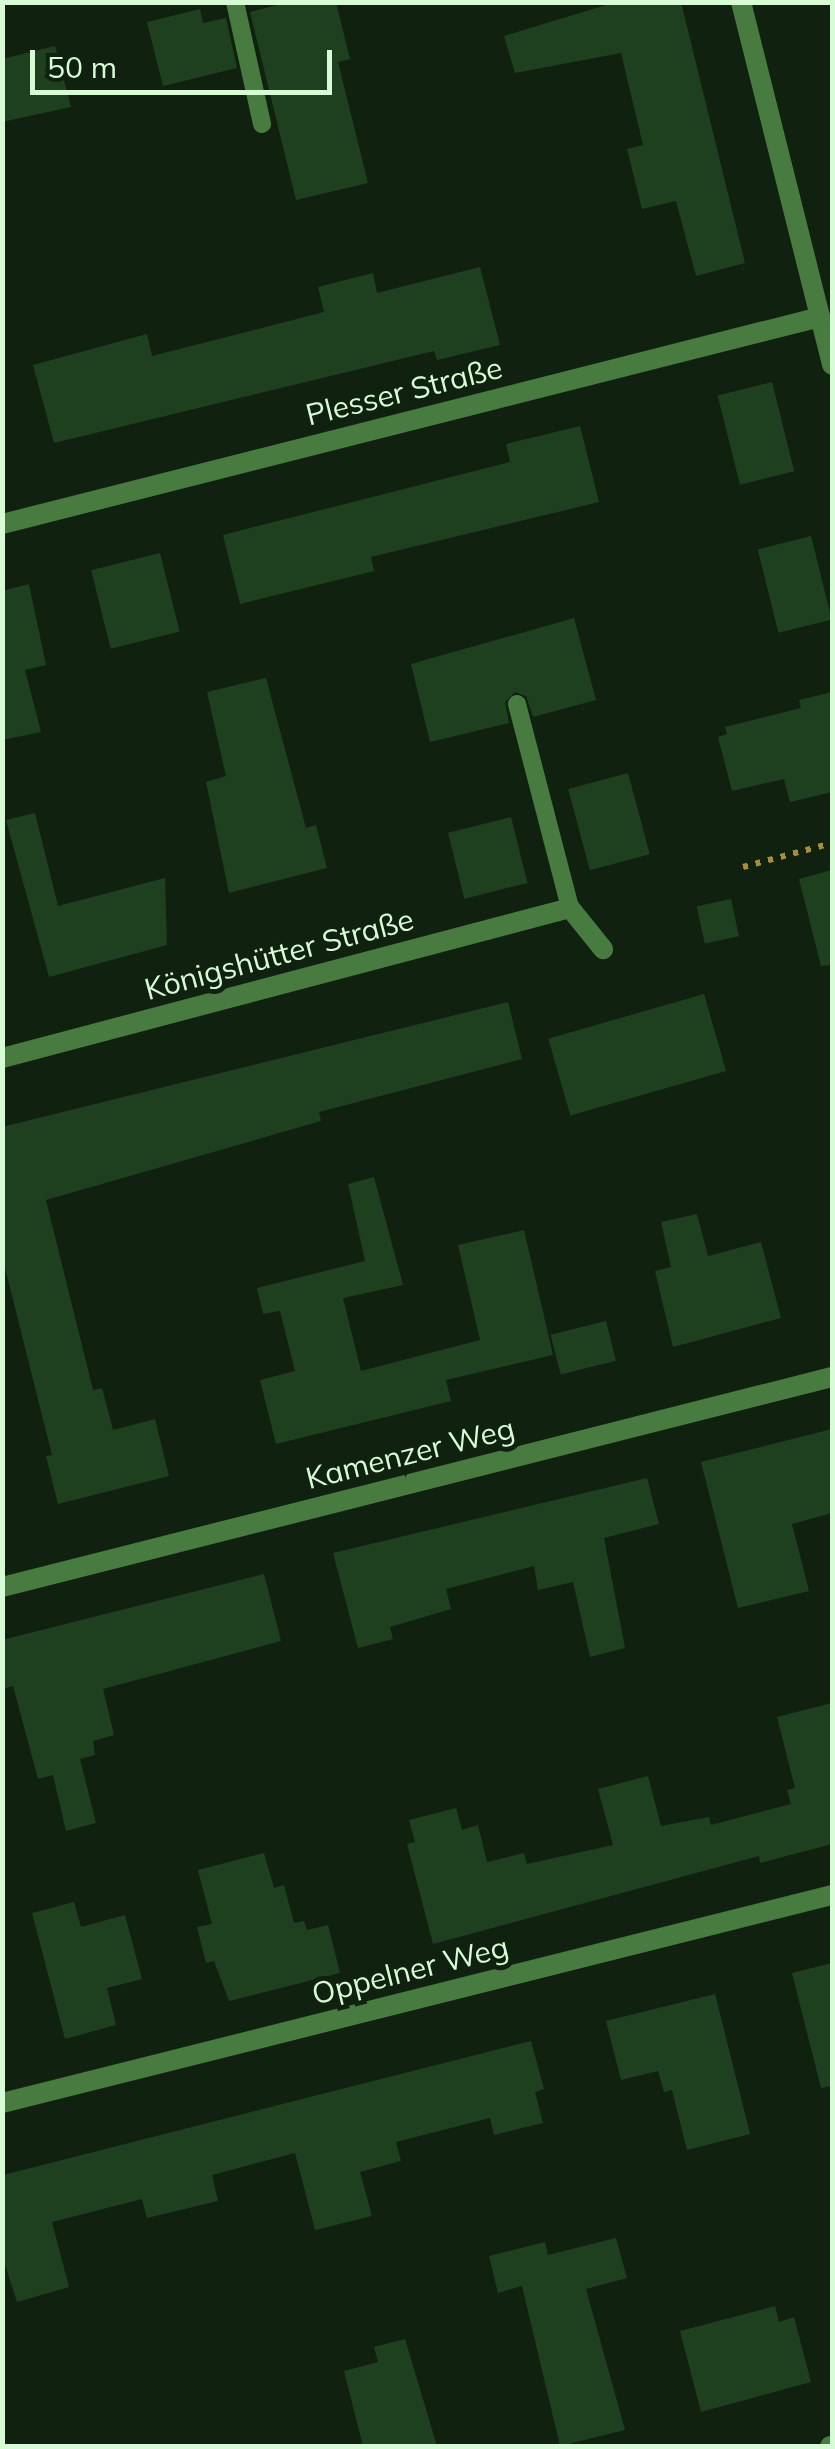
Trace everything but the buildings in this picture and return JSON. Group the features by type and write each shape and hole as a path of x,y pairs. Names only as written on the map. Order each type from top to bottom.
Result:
{"street":[{"path":"742,2 832,365"},
{"name":"Plesser Straße","path":"2,524 820,316"},
{"path":"570,908 602,949"},
{"name":"Königshütter Straße","path":"2,1058 570,908"},
{"name":"Kamenzer Weg","path":"2,1588 832,1378"},
{"name":"Oppelner Weg","path":"2,2103 832,1895"}],"lane":[{"path":"235,2 262,124"},
{"path":"518,704 570,908"}],"path":[{"path":"743,868 832,843"}]}
